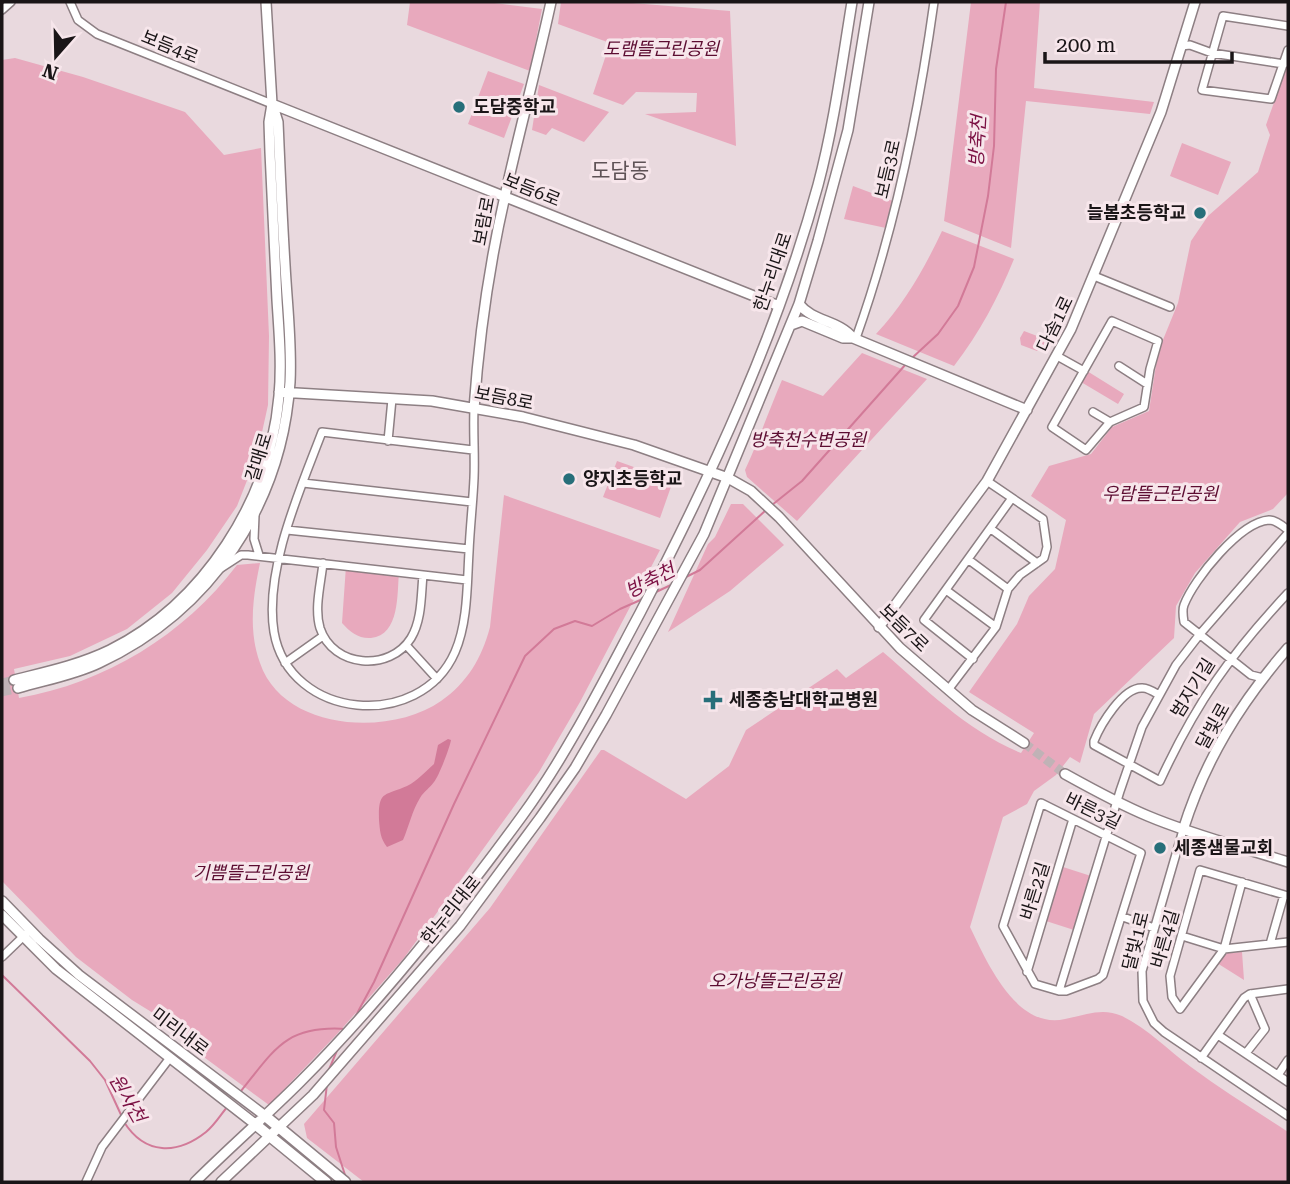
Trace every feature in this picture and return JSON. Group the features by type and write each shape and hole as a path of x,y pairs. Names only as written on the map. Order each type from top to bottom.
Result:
{"main road":[{"name":"미리내로","path":"264,1115 345,1182"},
{"name":"미리내로","path":"255,1124 322,1181"}],"street":[{"path":"2,10 11,2"},
{"name":"보듬4로","path":"70,2 78,20 97,34 272,104"},
{"name":"갈매로","path":"266,2 272,104 279,133 290,361 260,480 230,537 210,567 187,594 145,628 110,650 16,684 73,673 114,655 167,621 220,569 239,544 256,512 279,449 284,392"},
{"name":"보람로","path":"474,409 478,355 489,278 505,196 551,2"},
{"name":"한누리대로","path":"195,1182 298,1084 408,962 524,812 590,706 713,472 779,306 822,169 852,2"},
{"name":"한누리대로","path":"221,1182 313,1095 358,1046 479,900 575,768 658,620 704,534 799,304 848,130 869,2"},
{"name":"보듬3로","path":"854,338 886,245 907,163 934,2"},
{"name":"다솜1로","path":"879,627 987,481 1057,356 1094,276 1161,112 1195,2"},
{"path":"1288,26 1223,16 1202,90 1271,99 1288,50"},
{"path":"1181,46 1283,64"},
{"name":"보듬6로","path":"272,104 779,306"},
{"path":"1094,276 1170,307"},
{"path":"799,304 807,314 846,330 854,338"},
{"path":"791,325 802,321 843,338 854,338 1027,410"},
{"path":"1112,321 1158,341 1147,384 1144,407 1110,422 1086,450 1052,427 1112,321"},
{"path":"1057,356 1084,372"},
{"path":"1119,366 1147,384"},
{"name":"보듬8로","path":"284,392 432,401 523,417 628,444 713,472"},
{"path":"388,441 392,399"},
{"path":"473,450 321,432 278,558 272,612 274,634 285,663 312,689 333,700 354,706 375,707 400,702 419,693 437,679 450,662 461,636 467,580 472,502 474,409"},
{"path":"1093,412 1110,422"},
{"path":"713,472 728,478"},
{"name":"보듬7로","path":"728,478 751,491 779,517 879,627 948,690 972,710 1024,743"},
{"path":"948,690 996,627 1008,589 1020,575 1044,558 1047,547 1043,519 987,481"},
{"path":"303,483 472,502"},
{"path":"973,659 924,620 1012,498"},
{"path":"256,512 254,539 259,555"},
{"path":"1263,678 1251,674 1184,622 1184,605 1200,577 1246,528 1268,520 1276,522 1288,532"},
{"path":"991,529 1037,563"},
{"path":"287,530 469,549"},
{"name":"범지기길","path":"1063,991 1117,802 1142,727 1176,665 1288,532"},
{"path":"230,537 259,555"},
{"path":"220,569 242,555 259,555 467,580"},
{"path":"969,560 1008,589"},
{"path":"323,563 317,613 323,636 331,648 344,656 365,662 394,655 406,645 418,620 423,575"},
{"path":"946,590 996,627"},
{"name":"범지기길","path":"1159,695 1139,688 1110,710 1100,726 1094,745 1160,781 1193,714 1230,658 1288,593"},
{"path":"285,663 323,636"},
{"path":"406,645 437,679"},
{"name":"달빛로","path":"1183,830 1195,794 1239,709 1288,648"},
{"path":"1065,774 1117,802 1183,830 1288,862"},
{"name":"바른3길","path":"1027,971 1003,926 1041,803 1141,853 1102,975 1098,979 1063,991"},
{"name":"바른2길","path":"1027,971 1073,819"},
{"name":"달빛1로","path":"1183,830 1142,979 1147,1010 1164,1032 1288,1116"},
{"name":"바른4길","path":"1224,948 1180,1009 1172,997 1170,976 1200,870 1286,896"},
{"path":"1224,948 1242,883"},
{"path":"1270,944 1286,896"},
{"name":"미리내로","path":"2,901 79,975 264,1115"},
{"name":"미리내로","path":"2,915 56,969 255,1124"},
{"path":"1122,917 1154,928"},
{"path":"5,955 30,930"},
{"path":"1182,936 1224,948 1288,942"},
{"path":"1027,971 1035,984 1063,991"},
{"path":"1201,1058 1250,993 1288,989"},
{"path":"1246,1053 1265,1029 1250,993"},
{"path":"1218,1035 1288,1082"},
{"path":"86,1182 96,1157 112,1132 169,1059"},
{"path":"1278,1075 1288,1060"}],"green space":[{"path":"410,2 487,2 542,9 530,71 407,25"},
{"name":"도램뜰근린공원","path":"561,2 620,2 730,11 736,146 645,114 696,112 697,93 636,92 623,105 593,94 610,43 558,24"},
{"path":"971,2 1040,2 1034,88 1154,102 1150,114 1026,101 1011,248 944,221"},
{"name":"기쁨뜰근린공원","path":"15,58 83,77 185,112 224,155 261,148 269,336 268,405 257,455 237,506 207,550 172,593 127,629 70,656 14,669 19,698 82,681 112,668 167,634 193,613 237,565 260,563 254,600 254,638 260,663 272,686 291,703 314,714 340,721 367,723 394,720 420,712 450,694 466,678 483,649 490,627 504,495 660,550 580,702 539,772 404,958 338,1033 269,1105 174,1035 166,1021 132,1000 76,957 2,881 2,60"},
{"name":"오가낭뜰근린공원","path":"1288,63 1288,493 1273,509 1240,522 1195,573 1176,606 1174,638 1094,714 1080,763 1070,757 1056,775 1034,791 1027,804 1003,817 970,927 985,958 1006,990 1018,1004 1032,1014 1048,1020 1101,1012 1122,1016 1149,1033 1215,1084 1288,1132 1288,1182 364,1182 307,1138 304,1124 490,908 601,750 686,799 729,766 746,730 837,669 846,678 883,652 965,721 1001,744 1021,753 1034,733 969,692 1017,624 1029,596 1055,569 1066,520 1031,496 1049,466 1091,454 1112,427 1149,411 1158,352 1178,303 1191,241 1208,216 1258,172 1270,135 1266,125"},
{"path":"488,71 524,84 504,138 468,124"},
{"path":"539,85 609,112 584,142 552,128 546,135 532,130"},
{"path":"1182,143 1231,162 1218,195 1170,176"},
{"path":"853,186 893,201 886,228 844,219"},
{"path":"942,231 1014,259 988,314 954,366 876,334 913,285"},
{"path":"1024,331 1045,339 1044,345 1037,351 1021,345 1020,338"},
{"name":"방축천수변공원","path":"862,353 927,379 797,521 747,477 745,470 782,380 823,396"},
{"path":"1087,371 1124,394 1118,404 1081,382"},
{"path":"617,461 673,481 660,518 603,497"},
{"path":"731,504 743,504 784,545 730,591 668,632 708,544 715,537"},
{"path":"346,566 399,572 397,602 392,622 380,635 371,638 359,636 342,623"},
{"path":"1063,867 1091,876 1074,930 1046,921"},
{"path":"1242,952 1244,980 1217,963 1227,953"}],"shaded area":[{"path":"451,740 441,768 434,782 417,803 403,840 387,847 380,828 379,810 382,799 388,793 411,784 421,776 434,764 438,745"}],"waterway":[{"name":"방축천","path":"912,358 938,334 958,306 974,267 988,196 994,146 996,69 1006,2"},
{"name":"방축천","path":"772,505 802,481 906,364"},
{"name":"방축천","path":"684,578 700,570 765,511"},
{"name":"방축천","path":"656,592 673,584"},
{"name":"방축천","path":"354,1019 374,982 454,804 525,656 554,629 575,621 592,626 645,598"},
{"name":"원사천","path":"2,975 90,1061 105,1080 122,1117"},
{"name":"원사천","path":"241,1091 273,1052 295,1036 309,1031 346,1029"},
{"name":"방축천","path":"328,1072 338,1048"},
{"name":"방축천","path":"327,1084 324,1110 334,1123 336,1147 346,1178"},
{"name":"원사천","path":"124,1122 142,1141 152,1146 173,1148 195,1140 206,1132 228,1106"}],"tunnel":[{"path":"2,683 14,680"},
{"path":"2,692 18,688"},
{"path":"1024,743 1065,774"}],"place":[{"name":"도담중학교","path":"459,107"},
{"name":"늘봄초등학교","path":"1200,213"},
{"name":"양지초등학교","path":"569,479"},
{"name":"세종충남대학교병원","path":"713,700"},
{"name":"세종샘물교회","path":"1160,848"}],"district":[{"name":"도담동","path":"620,171"}],"park label":[{"name":"우람뜰근린공원","path":"1160,494"}]}
